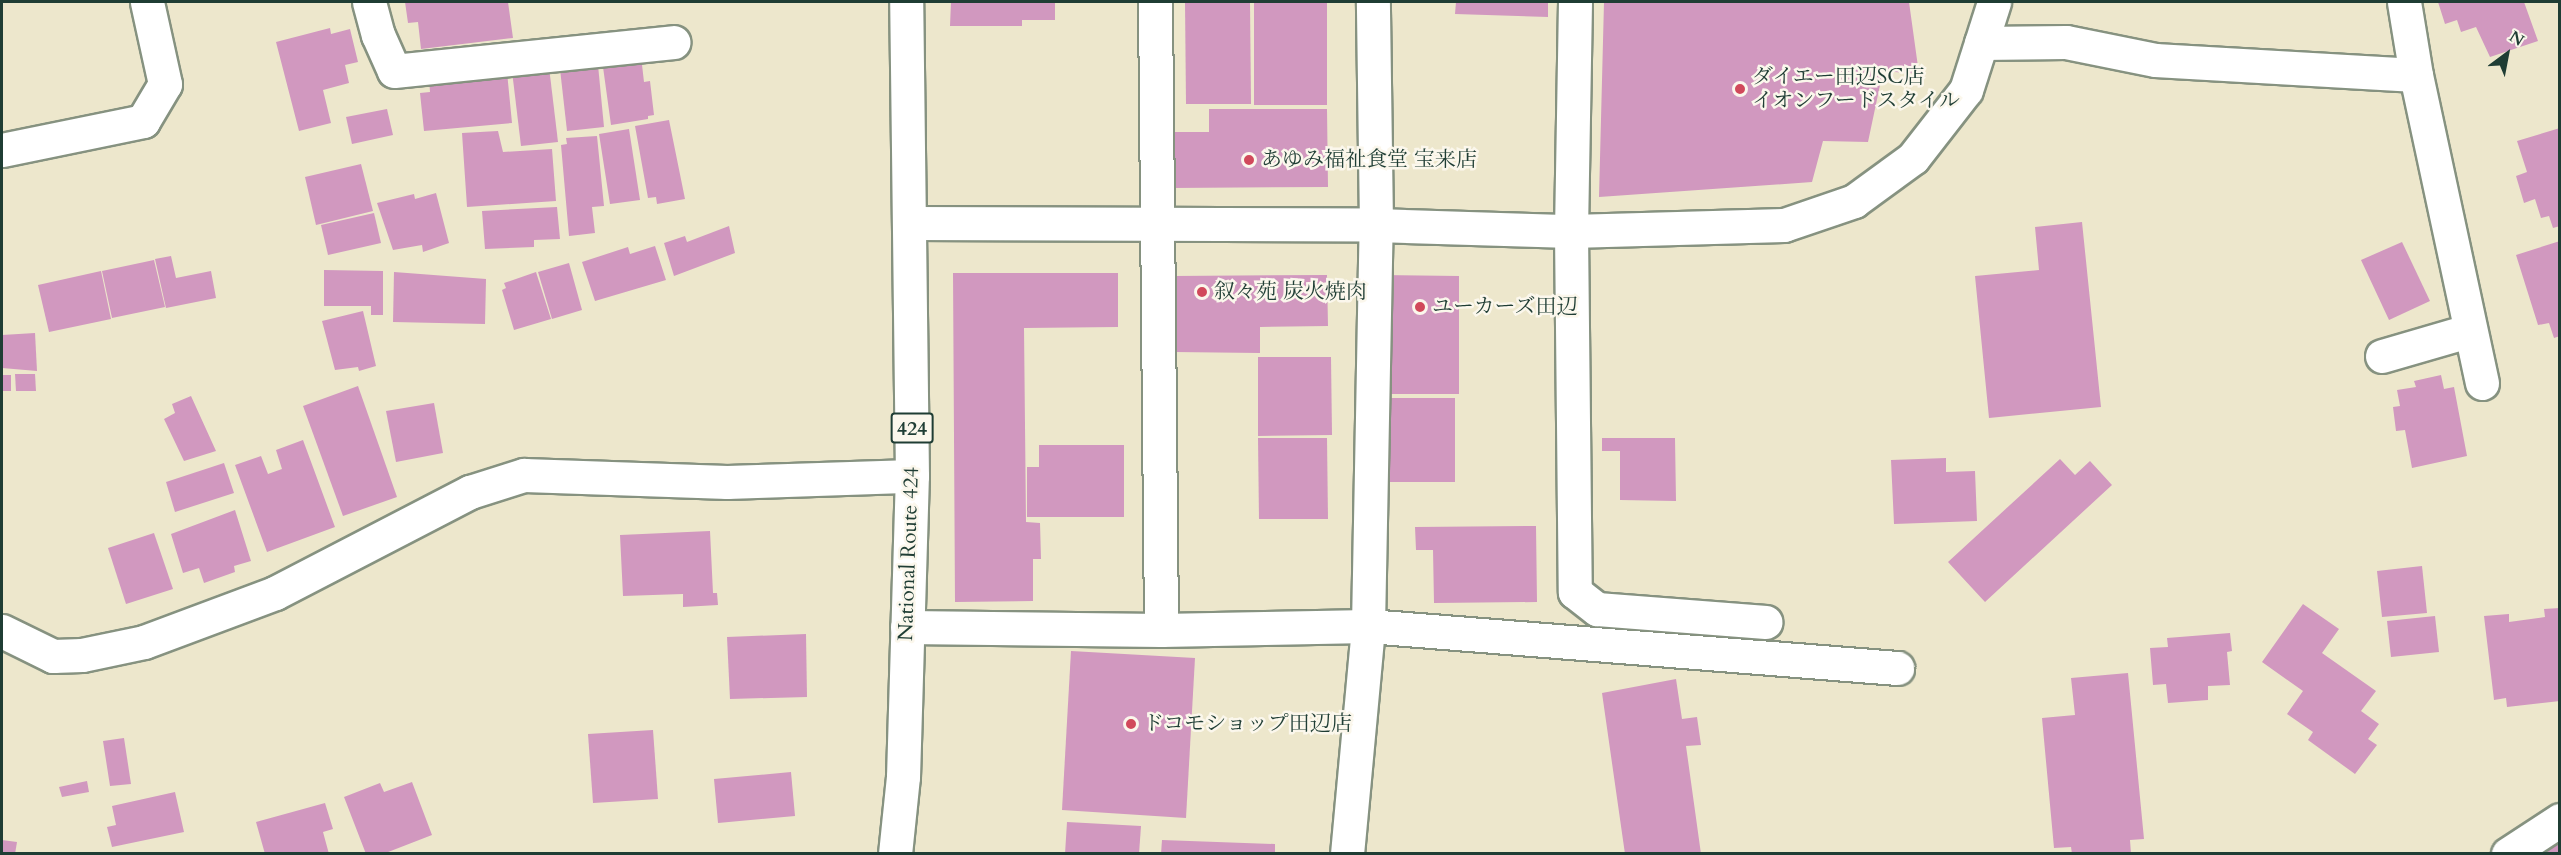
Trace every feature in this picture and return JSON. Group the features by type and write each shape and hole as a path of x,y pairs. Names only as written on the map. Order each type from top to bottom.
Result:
{"main road":[{"path":"2,150 143,121 165,84 147,2"},
{"path":"369,2 378,35 394,71 674,42"},
{"name":"National Route 424","path":"895,854 903,777 912,476 912,223 906,2"},
{"path":"1155,2 1161,630"},
{"path":"1347,854 1368,626 1376,225 1373,2"},
{"path":"1575,2 1571,231 1575,592 1597,609 1765,622"},
{"path":"912,223 1376,225 1571,231 1784,225 1854,201 1913,159 1966,90 1994,2"},
{"path":"2404,2 2416,75 2468,331 2482,383"},
{"path":"1981,43 2066,42 2155,60 2416,75"},
{"path":"2382,356 2468,331"},
{"path":"2,631 53,656 82,655 144,642 275,593 471,492 524,475 727,482 912,476"},
{"path":"907,627 1161,630 1368,626 1897,668"},
{"path":"2508,854 2559,820"}],"building":[{"path":"405,2 508,2 513,38 421,49 418,22 408,23"},
{"path":"951,2 1055,2 1055,20 1022,20 1022,26 950,26"},
{"path":"1185,2 1250,2 1251,104 1186,104"},
{"path":"1254,2 1327,2 1327,105 1254,105"},
{"path":"1456,2 1548,2 1548,17 1455,14"},
{"name":"ダイエー田辺SC店 イオンフードスタイル","path":"1604,2 1909,2 1919,74 1883,71 1868,142 1823,141 1812,182 1599,197"},
{"path":"2438,2 2524,2 2538,41 2490,57 2476,27 2461,32 2457,20 2445,24"},
{"path":"330,28 331,34 350,29 358,62 345,65 349,83 323,90 331,123 299,131 276,42"},
{"path":"641,56 644,82 650,81 654,115 648,116 648,119 611,125 603,67"},
{"path":"598,65 604,127 567,131 560,69"},
{"path":"549,67 558,142 521,146 512,71"},
{"path":"507,72 512,123 424,131 420,93 430,92 429,78"},
{"path":"387,109 393,135 352,144 346,117"},
{"name":"あゆみ福祉食堂 宝来店","path":"1209,109 1327,109 1328,187 1171,188 1171,132 1209,132"},
{"path":"669,120 685,199 657,204 656,197 648,198 635,126"},
{"path":"2560,128 2560,226 2553,228 2549,216 2541,218 2535,199 2524,203 2516,176 2527,172 2517,141"},
{"path":"629,129 640,200 610,204 599,134"},
{"path":"498,131 503,152 552,149 556,201 467,207 462,133"},
{"path":"597,136 604,206 592,207 595,233 569,236 561,145 567,144 566,138"},
{"path":"361,164 373,211 316,225 305,177"},
{"path":"436,193 449,243 423,252 422,245 393,250 377,203 414,194 415,199"},
{"path":"557,207 560,239 534,240 534,247 485,249 482,211"},
{"path":"374,213 381,243 328,255 321,225"},
{"path":"2082,222 2101,407 1989,418 1975,276 2039,270 2035,227"},
{"path":"729,226 735,253 674,276 664,243 685,236 687,242"},
{"path":"2560,241 2560,336 2554,338 2549,323 2538,325 2516,255"},
{"path":"2402,242 2430,301 2389,320 2361,260"},
{"path":"655,246 666,280 595,301 582,262 628,247 630,254"},
{"path":"171,256 176,278 211,271 216,298 166,308 155,259"},
{"path":"154,260 165,307 112,318 102,271"},
{"path":"569,263 582,310 552,319 538,272"},
{"path":"324,270 383,271 383,315 371,315 371,306 324,306"},
{"path":"101,271 111,319 49,332 38,285"},
{"path":"394,272 486,279 485,324 393,322"},
{"path":"536,272 551,319 514,330 502,290 506,288 504,283"},
{"path":"953,273 1118,273 1118,327 1024,328 1026,522 1040,523 1041,559 1033,559 1033,601 955,602"},
{"path":"1327,275 1328,326 1260,327 1260,353 1174,352 1174,276"},
{"name":"ユーカーズ田辺","path":"1381,275 1459,276 1459,394 1387,394"},
{"path":"363,311 376,366 359,371 358,367 335,370 322,321"},
{"path":"35,333 37,371 2,368 2,335"},
{"path":"1258,357 1331,357 1332,435 1258,436"},
{"path":"15,374 35,374 36,391 16,391"},
{"path":"2,375 11,375 11,391 2,391"},
{"path":"2441,375 2444,389 2454,387 2467,456 2412,468 2405,430 2396,431 2393,407 2400,406 2397,390 2416,387 2414,381"},
{"path":"358,386 397,497 343,516 303,406"},
{"path":"191,396 216,451 184,461 164,419 175,413 172,404"},
{"path":"1382,398 1455,398 1455,482 1381,482"},
{"path":"434,403 443,453 396,462 386,411"},
{"path":"1258,438 1327,438 1328,519 1259,519"},
{"path":"1602,438 1675,438 1676,501 1620,500 1620,451 1602,451"},
{"path":"303,440 335,527 267,552 235,465 261,456 268,474 282,469 276,450"},
{"path":"1039,445 1124,445 1124,517 1027,517 1027,467 1039,467"},
{"path":"1946,458 1946,472 1975,471 1977,521 1894,524 1891,460"},
{"path":"2060,459 2075,475 2090,461 2112,485 1985,602 1948,562"},
{"path":"224,463 234,493 175,512 166,482"},
{"path":"235,510 251,561 234,566 235,572 204,583 199,568 183,573 171,534"},
{"path":"1536,526 1537,602 1434,603 1433,550 1416,550 1415,527"},
{"path":"710,531 713,593 717,593 718,605 683,607 683,594 623,596 620,535"},
{"path":"154,533 173,589 126,604 108,548"},
{"path":"2422,566 2427,613 2382,617 2377,571"},
{"path":"2303,604 2339,629 2322,653 2376,691 2361,711 2379,724 2368,739 2377,745 2355,774 2308,740 2313,732 2287,714 2303,691 2262,662"},
{"path":"2560,608 2560,701 2507,707 2506,698 2494,700 2484,616 2509,614 2509,622 2545,617 2544,609"},
{"path":"2435,616 2439,652 2391,657 2387,621"},
{"path":"2230,633 2232,651 2227,652 2230,685 2208,686 2208,700 2168,703 2166,684 2153,685 2150,648 2168,647 2167,638"},
{"path":"806,634 807,697 730,699 727,637"},
{"path":"1071,651 1195,658 1186,818 1062,810"},
{"path":"2128,673 2144,839 2130,840 2131,854 2072,854 2071,847 2054,848 2042,718 2075,715 2071,678"},
{"path":"1676,679 1682,719 1697,717 1701,745 1686,746 1701,854 1625,854 1602,693"},
{"path":"653,730 658,799 593,803 588,734"},
{"path":"124,738 131,784 110,786 103,741"},
{"path":"791,772 795,816 718,823 714,779"},
{"path":"87,781 89,792 62,797 59,787"},
{"path":"412,782 432,835 383,854 366,854 344,797 380,783 384,792"},
{"path":"175,792 184,832 112,847 107,827 116,825 112,806"},
{"path":"325,803 333,829 323,832 329,854 265,854 256,822"},
{"path":"1067,822 1141,826 1139,854 1065,854"},
{"path":"2,840 17,842 15,854 2,854"},
{"path":"1162,840 1275,844 1275,854 1161,854"},
{"path":"2560,844 2560,854 2549,854 2547,849"}],"place":[{"name":"ダイエー田辺SC店 イオンフードスタイル","path":"1740,89"},
{"name":"あゆみ福祉食堂 宝来店","path":"1249,160"},
{"name":"叙々苑 炭火焼肉","path":"1202,292"},
{"name":"ユーカーズ田辺","path":"1420,307"},
{"name":"ドコモショップ田辺店","path":"1131,724"}]}
